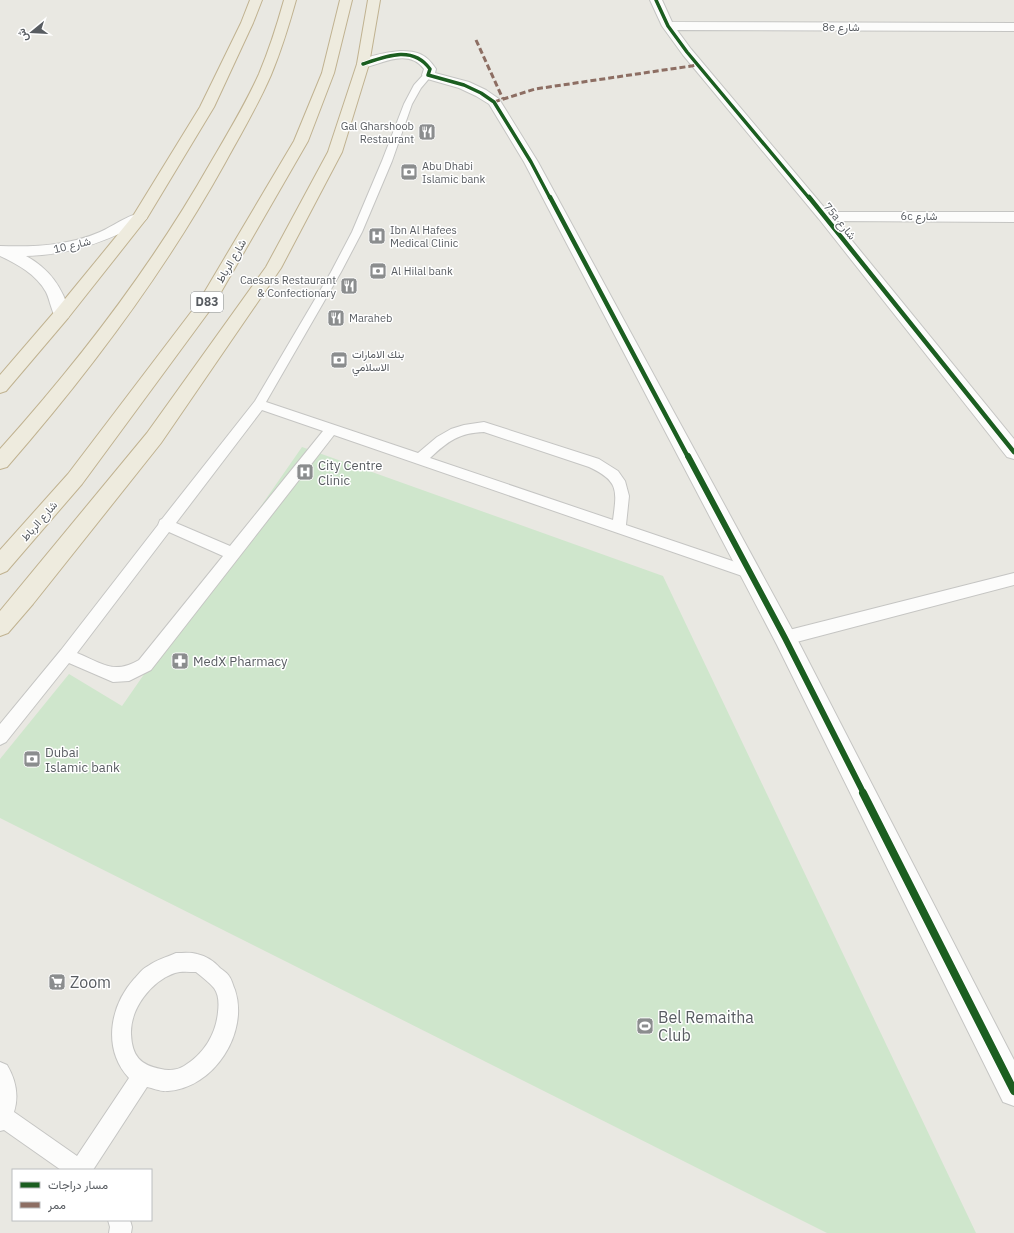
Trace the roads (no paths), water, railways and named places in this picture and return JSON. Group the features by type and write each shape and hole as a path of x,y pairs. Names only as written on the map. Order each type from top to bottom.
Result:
{"highway":[{"path":"0,387 62,314 139,218 207,107 244,30 256,0"},
{"path":"0,462 70,381 116,322 185,222 210,179 260,84 279,37 290,0"},
{"name":"شارع الرباط","path":"0,565 75,479 205,306 301,141 328,73 346,0"},
{"path":"0,626 25,598 154,438 274,268 335,152 363,64 374,0"}],"street":[{"name":"75a شارع","path":"656,0 668,26 687,52 824,216 1014,452"},
{"name":"8e شارع","path":"668,26 1014,27"},
{"path":"363,64 389,56 410,55 428,65 430,69 428,74 464,85 481,93 494,102 531,162 751,573 1014,1091"},
{"name":"6c شارع","path":"824,216 1014,217"},
{"name":"شارع 10","path":"62,314 58,298 50,284 37,271 20,259 0,250 28,252 57,250 86,243 115,232 139,218"}],"lane":[{"path":"0,737 66,655 165,524 259,404 336,272 354,238 374,195 408,104 417,86 428,74"},
{"path":"259,404 751,573"},
{"path":"420,459 442,439 454,431 468,427 484,427 594,463 606,468 616,476 622,486 619,527"},
{"path":"66,655 113,675 130,674 145,665 332,428"},
{"path":"165,524 233,554"},
{"path":"785,638 1014,579"},
{"path":"176,963 198,963 216,974 227,994 228,1019 220,1045 202,1068 182,1079 161,1081 142,1076 128,1061 121,1041 122,1018 134,993 153,974 176,963"},
{"path":"0,1072 7,1093 1,1119 78,1169"},
{"path":"81,1169 142,1076"},
{"path":"119,1221 121,1227 120,1233"}],"place":[{"name":"Gal Gharshoob Restaurant","path":"427,132"},
{"name":"Abu Dhabi Islamic bank","path":"409,172"},
{"name":"Ibn Al Hafees Medical Clinic","path":"377,236"},
{"name":"Al Hilal bank","path":"378,271"},
{"name":"Caesars Restaurant & Confectionary","path":"349,286"},
{"name":"Maraheb","path":"336,318"},
{"name":"بنك الامارات الاسلامي","path":"339,360"},
{"name":"City Centre Clinic","path":"305,472"},
{"name":"MedX Pharmacy","path":"180,661"},
{"name":"Dubai Islamic bank","path":"32,759"},
{"name":"Zoom","path":"57,982"},
{"name":"Bel Remaitha Club","path":"645,1026"}]}
